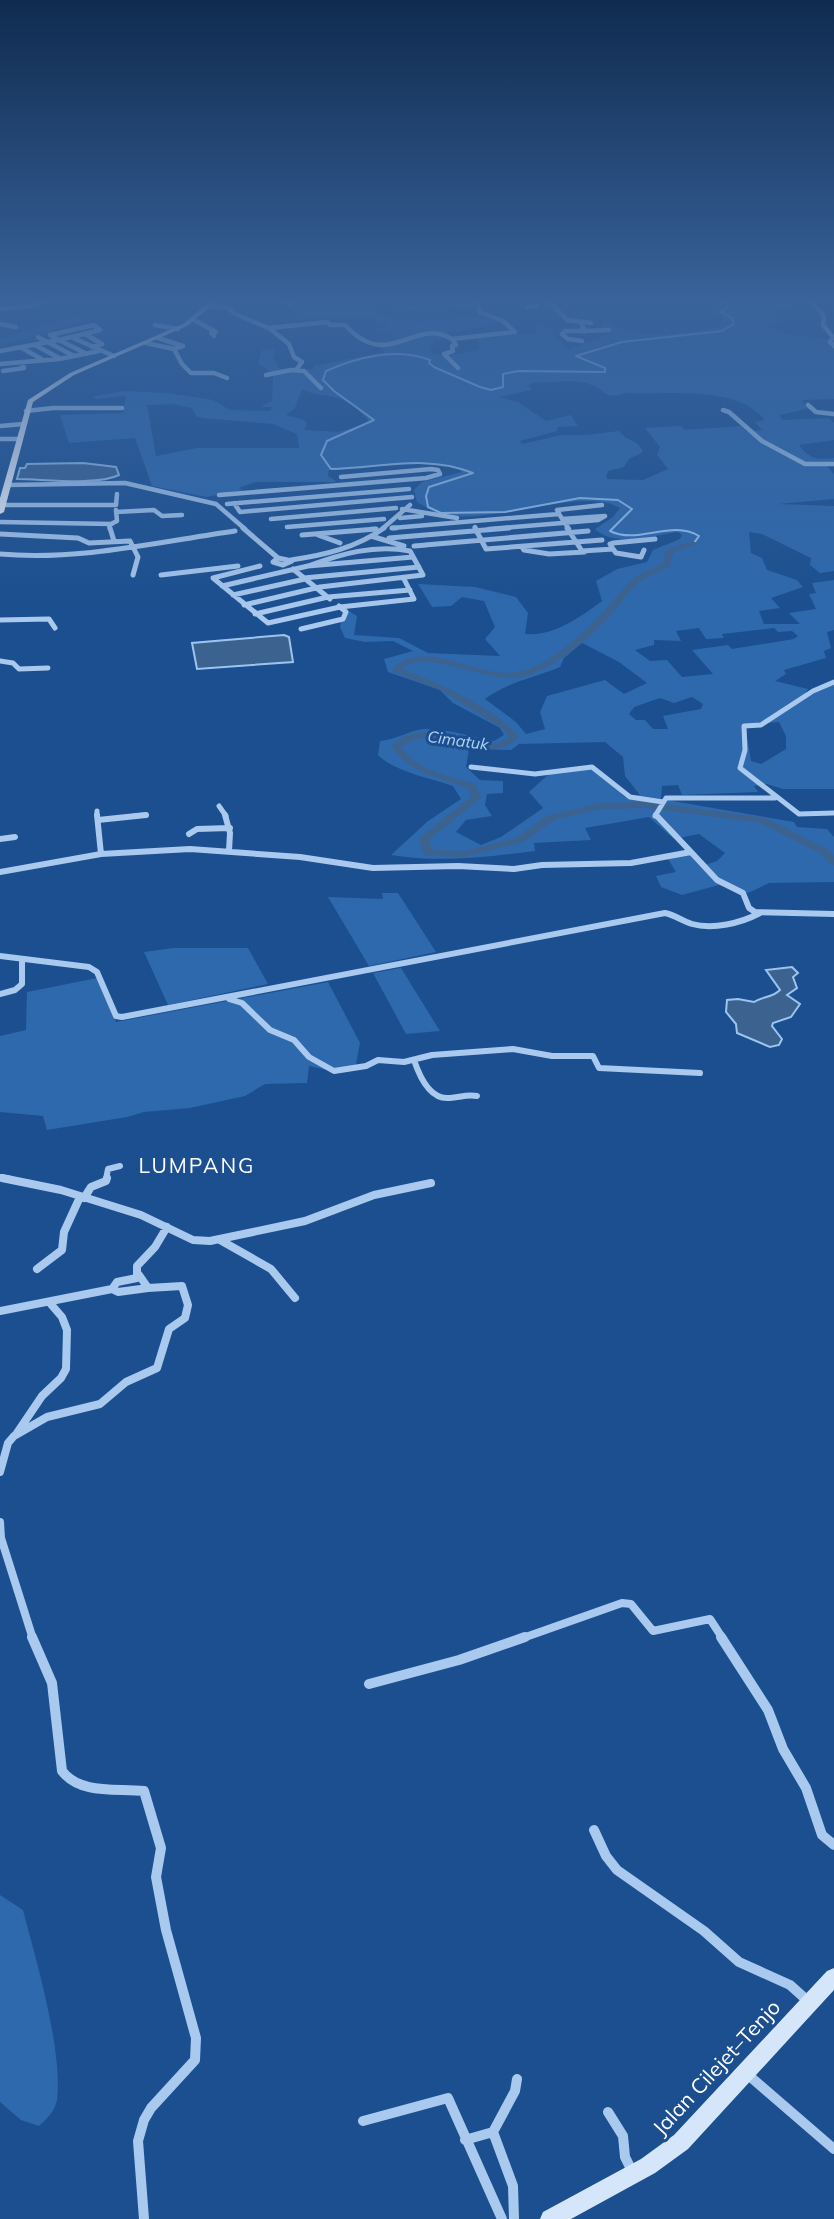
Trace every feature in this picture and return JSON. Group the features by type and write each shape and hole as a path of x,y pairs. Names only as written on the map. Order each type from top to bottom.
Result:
{"main road":[{"path":"1,509 28,406"},
{"name":"Jalan Cilejet–Tenjo","path":"550,2219 662,2158 681,2142 834,1977"}],"street":[{"path":"810,406 816,412 834,414"},
{"path":"26,411 53,408 71,411 122,408"},
{"path":"723,410 729,412 762,441 805,464 834,464"},
{"path":"0,426 23,424"},
{"path":"0,439 19,439"},
{"path":"219,495 426,478 440,474 438,470 431,469 341,477"},
{"path":"6,483 125,483 202,499 216,504 276,560"},
{"path":"326,486 351,535 364,540"},
{"path":"227,503 409,489"},
{"path":"114,541 109,525 117,521 117,494"},
{"path":"234,503 240,512 412,498"},
{"path":"1,509 116,505"},
{"path":"271,519 410,505"},
{"path":"582,551 557,510 602,505"},
{"path":"161,575 276,560 289,562 325,555 364,540 387,526 399,508"},
{"path":"399,508 472,521"},
{"path":"116,512 154,510 162,516 183,514"},
{"path":"400,518 425,514"},
{"path":"389,538 477,531 562,519 598,520 605,516 472,521 392,528"},
{"path":"286,527 384,519"},
{"path":"472,521 486,549 601,540"},
{"path":"0,522 112,524"},
{"path":"302,536 376,529"},
{"path":"0,555 34,557 235,531"},
{"path":"414,546 588,531"},
{"path":"0,534 78,538 89,543 130,541 138,557 133,575"},
{"path":"315,534 340,543"},
{"path":"371,536 406,546"},
{"path":"615,551 610,544 655,539"},
{"path":"522,547 524,550 549,554 647,550"},
{"path":"222,586 308,566 343,553 398,548 410,551 423,577 316,588 244,605"},
{"path":"308,566 413,557"},
{"path":"289,562 293,570 346,612 343,619 301,629"},
{"path":"260,566 214,576 263,622 273,623 340,607 411,600 415,598 404,579"},
{"path":"233,595 304,578 419,567"},
{"path":"255,614 328,597 410,590"},
{"path":"0,620 49,619 55,628"},
{"path":"0,661 13,663 19,668 48,668"},
{"path":"834,682 813,691 761,724 744,726 745,750 740,769 799,814 834,813"},
{"path":"471,767 530,774 592,767 630,797 662,803"},
{"path":"775,798 669,798 655,813 717,880 743,893 749,908 760,913 834,914"},
{"path":"219,806 226,814 230,828 229,851"},
{"path":"97,811 101,854"},
{"path":"99,820 146,815"},
{"path":"189,834 197,829 230,828"},
{"path":"0,839 15,837"},
{"path":"0,872 101,854 190,849 300,858 365,868 458,866 509,869 541,865 631,863 691,852"},
{"path":"0,956 89,967 97,972 119,1017 665,913 670,913 677,919 706,925 740,922 760,913"},
{"path":"0,994 9,993 24,984 26,979 22,959"},
{"path":"228,998 242,1003 270,1030 294,1040 309,1057 334,1071 355,1069 377,1060 404,1062 432,1055 521,1049 552,1056 593,1056 599,1068 700,1073"},
{"path":"414,1060 420,1077 438,1096 447,1098 467,1093 477,1096"},
{"path":"37,1269 62,1250 64,1232 82,1198 91,1187 106,1181 108,1169 120,1166"},
{"path":"0,1177 141,1215 194,1240 219,1240 305,1221 374,1195 431,1183"},
{"path":"148,1288 139,1275 137,1266 155,1247 167,1227"},
{"path":"219,1240 271,1269 295,1298"},
{"path":"111,1289 117,1282 134,1279 139,1275"},
{"path":"0,1311 111,1289 118,1292 182,1286 188,1305 185,1318 169,1329 157,1368 126,1382 100,1404 47,1416 14,1436"},
{"path":"0,1472 6,1448 42,1396 61,1378 66,1369 67,1330 62,1317 49,1302"},
{"path":"0,1522 1,1538 26,1622 52,1683 62,1771 71,1782 102,1788 144,1791 161,1848 156,1877 158,1891 197,2051 189,2069 151,2108 140,2131 138,2141 144,2219"},
{"path":"369,1684 459,1660 622,1604 631,1604 653,1631 710,1619 768,1710 783,1749 810,1797 822,1835 834,1845"},
{"path":"594,1830 606,1859 617,1870 704,1931 739,1962 790,1985 809,2002"},
{"path":"746,2072 834,2149"},
{"path":"465,2140 493,2132 515,2091 517,2079"},
{"path":"363,2121 445,2097 450,2100 465,2140 502,2219"},
{"path":"608,2112 623,2136 625,2157 633,2173"},
{"path":"493,2132 513,2186 514,2219"}],"shaded area":[{"path":"124,406 147,406 156,456 197,448 299,448 297,434 273,424 202,418 196,416 192,408 180,406 222,406 230,410 270,411 273,407 261,407 296,406 286,415 304,420 307,424 304,430 338,432 366,424 368,420 352,406 523,406 546,421 571,415 578,426 558,427 557,431 520,441 522,444 561,435 619,431 639,445 643,452 629,459 624,467 608,471 606,477 643,480 668,469 657,455 660,447 645,428 681,426 685,430 741,426 747,432 762,430 755,422 765,420 746,406 805,406 807,409 779,415 783,420 829,418 834,423 834,440 799,445 814,457 834,458 834,464 826,465 834,474 834,499 778,504 834,506 834,571 820,573 810,565 811,558 762,534 749,532 751,553 762,558 767,570 797,580 803,587 771,598 780,608 759,611 764,624 800,624 789,613 816,609 809,594 816,593 812,583 834,580 834,630 827,632 831,648 824,651 826,658 784,670 786,674 775,681 808,689 805,694 810,695 834,682 834,789 783,789 767,784 754,786 758,792 682,795 678,785 662,786 661,799 794,822 797,827 827,829 834,837 834,882 769,883 748,893 719,885 682,895 661,887 656,876 676,872 668,859 690,854 702,866 717,861 725,853 699,834 674,839 649,817 585,828 591,840 534,843 535,851 445,859 391,855 428,821 461,799 453,786 403,770 385,761 378,755 380,741 423,729 450,731 494,741 504,735 500,728 453,703 440,690 388,672 384,659 413,651 393,641 365,642 345,638 340,627 344,608 357,616 354,635 399,638 428,653 500,656 485,639 495,627 484,601 462,597 451,606 432,607 418,584 475,587 516,597 528,613 525,634 535,634 556,629 576,619 602,601 596,581 617,569 647,562 653,550 680,539 682,535 678,532 624,539 603,535 595,529 613,517 620,508 603,502 560,503 461,517 438,513 417,502 414,490 422,482 462,472 439,464 400,464 329,470 328,476 337,482 256,482 239,488 243,490 206,497 152,486 135,438 69,443 60,415 123,413","holes":["699,628 706,639 724,638 722,634 774,628 778,632 792,631 798,636 794,639 732,649 728,645 692,650 713,674 682,677 667,660 650,661 635,650 654,645 654,640 681,641 676,631","582,643 619,662 647,683 624,694 605,680 547,696 540,712 545,729 526,734 516,722 485,699 512,684 560,667 564,658","692,697 703,704 701,709 663,716 668,729 653,729 645,720 636,720 629,714 634,707 660,698 674,703","779,722 786,736 786,749 761,764 751,761 745,725","605,742 623,757 625,776 640,795 625,797 596,769 550,773 529,792 543,808 501,837 481,845 456,832 466,820 492,816 485,805 487,794 503,793 503,781 480,780 466,767 469,749 511,750 519,744"]},
{"path":"83,463 116,467 119,475 84,481 17,479 20,468 25,468 27,464"},
{"path":"284,635 289,637 293,662 197,669 192,643"},
{"path":"382,893 398,893 436,952 369,966 328,897 383,899"},
{"path":"173,948 248,948 268,984 168,1005 144,952"},
{"path":"792,967 798,973 793,977 797,988 787,995 800,1004 791,1017 773,1023 772,1026 782,1039 779,1045 770,1047 737,1033 736,1024 726,1012 727,1000 754,1002 774,994 780,990 766,970"},
{"path":"401,968 440,1031 406,1034 373,973"},
{"path":"97,978 116,1022 328,982 360,1043 355,1069 327,1070 309,1066 307,1083 265,1084 245,1096 190,1108 144,1112 47,1130 43,1116 0,1112 0,1036 26,1030 27,992"},
{"path":"0,1895 23,1910 52,2031 58,2080 57,2100 53,2111 39,2126 21,2120 0,2102"}],"waterway":[{"path":"354,406 374,420 327,441 321,455 331,469 420,463 455,467 473,473 429,487 426,496 428,507 441,513 505,512 580,498 618,500 632,509 610,531 632,535 688,531 699,536 694,543"},
{"name":"Cimatuk","path":"694,543 669,552 667,565 638,579 582,637 557,657 531,671 505,676 418,660 405,662 396,670 445,689 506,727 514,737 501,745 487,747 418,734 406,738 396,746 402,755 419,768 472,786 476,798 424,839 428,853 464,854 520,840 550,818 600,806 648,805 762,820 825,852 834,862"}],"district":[{"name":"LUMPANG","path":"197,1165"}]}
